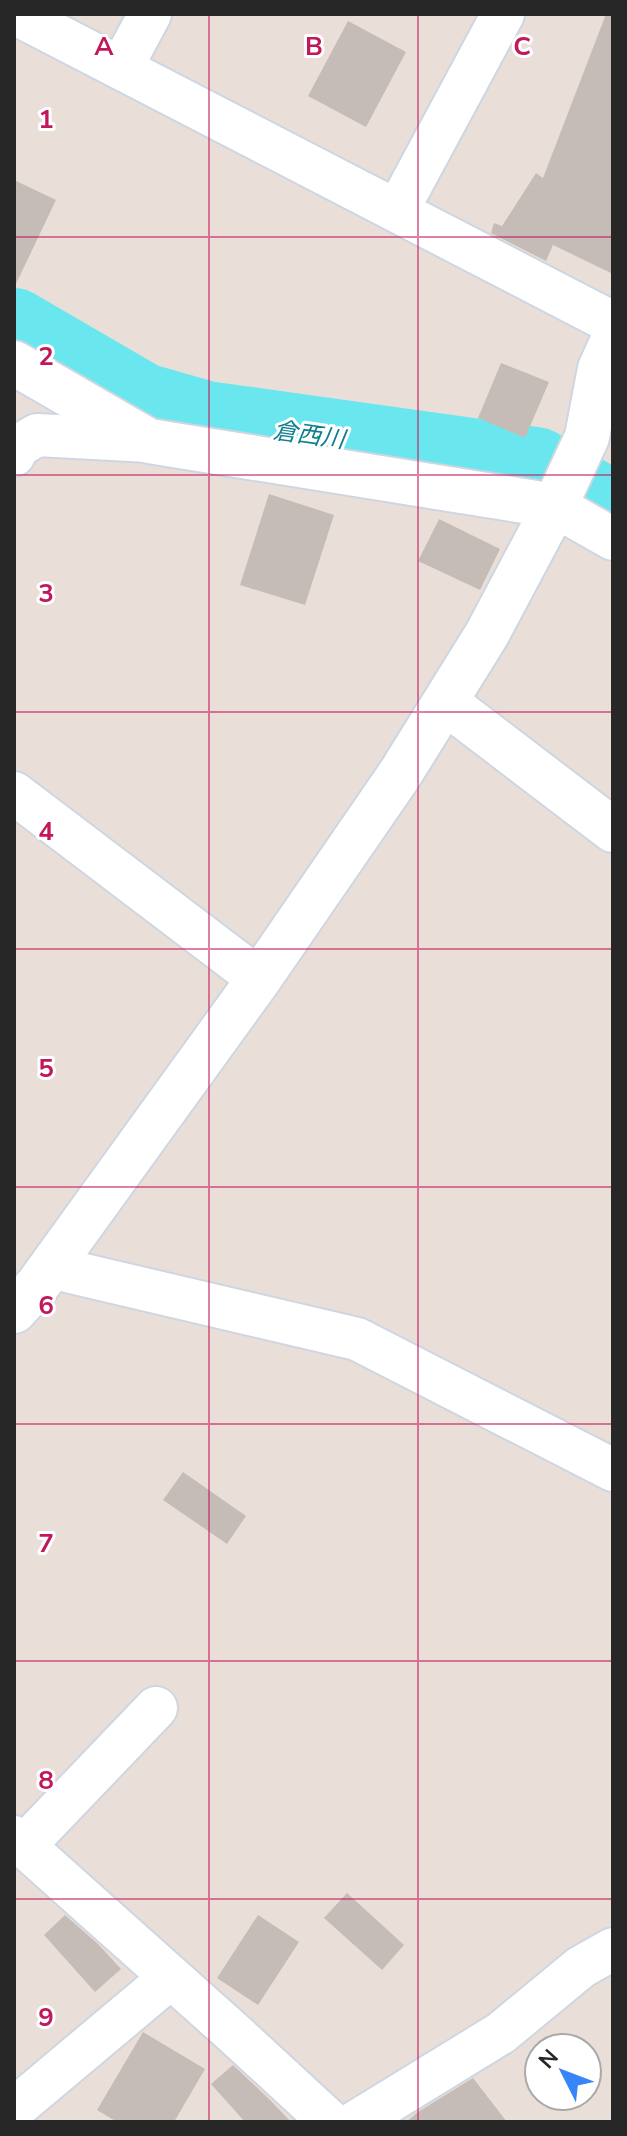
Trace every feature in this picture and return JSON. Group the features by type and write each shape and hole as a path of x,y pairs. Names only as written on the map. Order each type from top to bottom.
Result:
{"street":[{"path":"16,14 613,323"},
{"path":"121,68 150,14"},
{"path":"397,211 503,14"},
{"path":"14,1311 50,1267 259,979 400,774 487,634 600,426 600,369 613,340"},
{"path":"14,363 149,441"},
{"path":"14,455 17,447 37,435 149,441 555,506 613,539"},
{"path":"445,702 613,830"},
{"path":"14,793 259,979"},
{"path":"50,1267 357,1339 613,1470"},
{"path":"156,1708 19,1842 330,2122"},
{"path":"356,2122 501,2033 581,1967 613,1949"},
{"path":"14,2109 170,1978"}],"building":[{"path":"606,14 613,14 613,274 553,245 546,261 491,233 494,223 502,226 536,173 543,178"},
{"path":"348,21 406,52 366,127 308,96"},
{"path":"14,180 56,200 14,288"},
{"path":"501,363 549,382 525,438 478,418"},
{"path":"269,494 334,515 305,605 240,585"},
{"path":"439,519 500,549 480,590 418,561"},
{"path":"183,1472 246,1516 227,1544 163,1500"},
{"path":"347,1893 404,1945 382,1970 324,1918"},
{"path":"65,1915 121,1969 95,1992 44,1935"},
{"path":"258,1915 299,1942 258,2005 217,1978"},
{"path":"143,2032 205,2069 174,2122 117,2122 97,2110"},
{"path":"233,2065 291,2122 245,2122 211,2084"},
{"path":"473,2078 507,2122 406,2122 418,2112"}],"waterway":[{"name":"倉西川","path":"14,328 143,403 206,421 536,467 613,512"}]}
